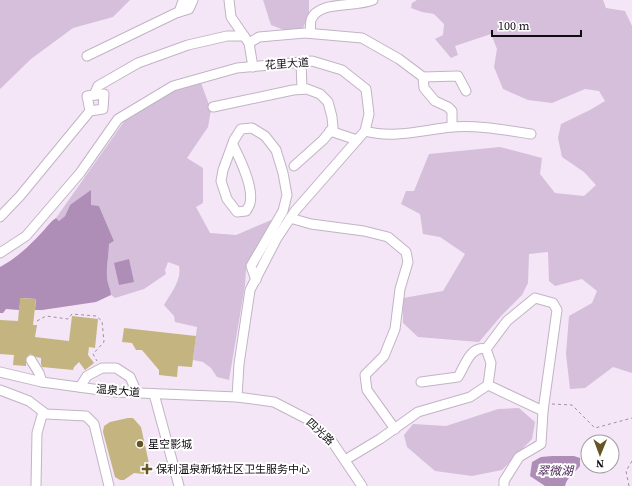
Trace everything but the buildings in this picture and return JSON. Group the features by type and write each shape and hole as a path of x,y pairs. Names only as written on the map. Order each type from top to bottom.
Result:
{"street":[{"path":"179,12 183,1 185,0"},
{"path":"88,56 179,12 189,9 193,0"},
{"path":"229,0 231,17 246,40 253,67"},
{"path":"310,33 311,20 316,11 330,3 366,3 373,0"},
{"path":"94,95 98,86 138,63 188,45 227,36 246,40 259,37 310,33 362,38 399,59 423,77 458,76 466,91"},
{"name":"花里大道","path":"0,254 26,236 80,173 118,119 173,86 237,68 312,61 342,70 366,89 369,114 365,131 295,211 277,238 250,290 239,364 237,397"},
{"path":"301,62 302,89"},
{"path":"423,77 424,88 435,101 452,110 452,127"},
{"path":"213,107 302,89 307,89 320,94 328,102 333,128 323,140 294,166"},
{"path":"90,111 87,96 104,94 103,109"},
{"path":"0,217 20,196 90,111 103,109 118,119"},
{"path":"365,131 376,134 416,132 452,127 492,128 532,134"},
{"path":"233,144 245,170 250,188 250,203 246,211 237,212 227,199 221,181 222,170 233,144 241,129 252,128 265,136 276,150 283,173 287,194 283,211 251,266 256,280"},
{"path":"330,131 358,140"},
{"path":"290,218 311,224 364,231 388,237 406,252 408,262 400,290 395,329 384,356 365,375 367,390 395,429"},
{"path":"486,350 507,321 535,298 553,303 557,310 543,408 541,444 519,457 504,481 504,486"},
{"path":"420,382 458,376 472,353 481,348 486,350"},
{"path":"345,460 380,439 418,412 470,397 488,385 491,363 486,350"},
{"path":"30,360 39,373 42,382"},
{"path":"80,387 87,376 102,368 116,368 130,377 137,394"},
{"name":"温泉大道","path":"0,372 42,382 114,392 237,397"},
{"path":"488,385 543,408"},
{"path":"0,390 29,401 46,414 86,416 94,424 109,486"},
{"path":"154,394 179,486"},
{"name":"四光路","path":"237,397 274,402 309,420 331,440 362,486"},
{"path":"36,486 37,433 43,412"}],"path":[{"path":"37,321 46,316 68,319 72,314 96,316 102,321 104,342 93,354 102,368"},
{"path":"543,408 572,405 595,428 632,418"},
{"path":"629,486 626,471 632,461"}],"shaded area":[{"path":"0,0 130,0 113,17 73,28 31,59 0,89"},
{"path":"263,0 309,0 309,14 303,28 284,30 271,25"},
{"path":"417,0 603,0 606,8 625,11 632,26 632,373 613,367 585,388 570,389 566,354 569,316 592,303 597,291 582,279 555,286 549,281 548,252 529,254 528,283 522,295 501,316 479,342 418,337 403,323 403,298 443,291 465,254 440,237 423,234 420,214 401,204 406,191 414,191 429,154 500,147 542,158 540,174 555,193 584,196 596,185 584,172 562,157 558,138 561,124 605,101 599,91 585,89 552,103 528,100 503,89 494,67 497,49 491,34 455,46 458,55 451,58 435,39 443,35 444,24 434,14 411,8 412,3"},
{"path":"201,83 211,110 208,127 187,158 203,168 203,203 196,207 210,233 236,235 276,218 250,260 246,270 245,285 229,380 217,377 211,368 203,362 193,360 197,327 175,322 174,316 164,305 173,291 179,276 179,266 168,262 165,270 166,274 144,289 115,298 111,295 107,274 109,244 114,241 99,206 70,205 65,216 59,221 56,218 128,116 170,91"},
{"path":"519,408 535,422 532,439 502,470 472,476 435,471 407,447 404,435 413,424 446,426 498,409"}],"water":[{"path":"91,190 91,205 99,206 114,241 109,244 107,269 107,278 111,295 96,302 42,310 35,310 36,299 21,298 19,310 6,309 3,313 0,313 0,267 8,263 22,252 52,221 56,218 59,221 65,216 70,205"},
{"path":"129,259 134,282 119,285 114,263"},
{"name":"翠微湖","path":"574,456 580,458 580,466 569,478 565,486 545,486 530,476 532,462 541,457"}],"place":[{"name":"星空影城","path":"140,444"},
{"name":"保利温泉新城社区卫生服务中心","path":"147,469"}]}
